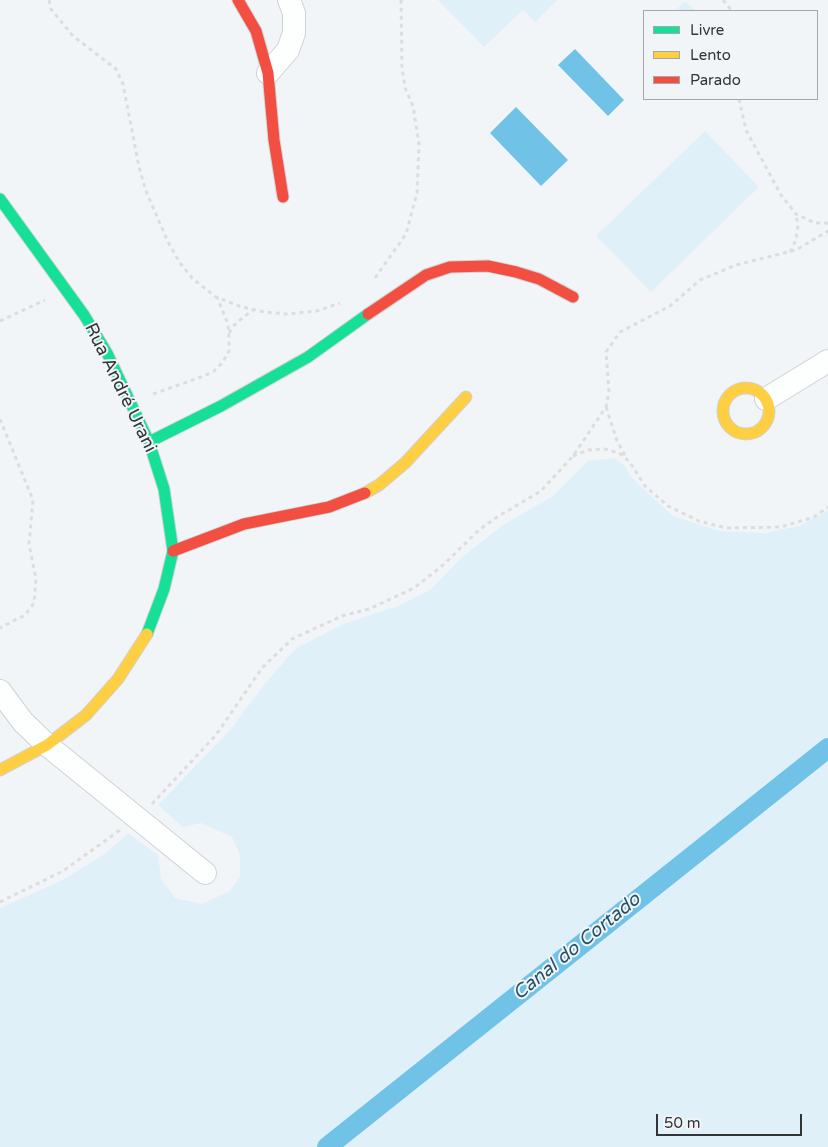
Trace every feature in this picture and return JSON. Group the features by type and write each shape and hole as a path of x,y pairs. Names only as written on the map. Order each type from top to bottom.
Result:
{"street":[{"path":"238,0 256,31 268,73 274,140 283,197"},
{"path":"268,73 288,50 294,33 294,13 289,0"},
{"name":"Rua André Urani","path":"0,198 64,288 106,353 149,442 164,489 173,551 164,588 147,634 118,678 86,715 47,745 0,770"},
{"path":"149,442 221,406 308,357 405,287 426,275 450,267 488,266 539,279 573,297"},
{"path":"766,399 828,361"},
{"path":"738,389 754,389 766,399 769,415 766,422 754,432 738,432 726,422 723,407 731,393 738,389"},
{"path":"173,551 244,524 281,514 329,508 379,485 406,463 466,397"},
{"path":"0,691 23,722 47,745 205,873"}],"path":[{"path":"723,0 731,10"},
{"path":"738,100 746,130 781,195 796,214 815,223 828,223"},
{"path":"790,252 796,240 798,225 796,214"},
{"path":"0,902 63,871 138,817 167,790 216,735 262,668 292,638 342,616 369,609 414,588 442,566 479,530 541,491 573,456 606,407 609,392 606,352 620,332 670,306 706,277 736,265 790,252 828,231"},
{"path":"0,321 64,288"},
{"path":"130,402 214,371 223,362 229,351 228,334 224,311 216,297"},
{"path":"228,334 236,323 253,310"},
{"path":"606,407 617,441 645,486 668,506 699,521 726,528 754,529 780,527 814,517 828,507"},
{"path":"0,419 33,500 29,544 36,579 34,603 25,615 0,628"},
{"path":"573,456 588,450 605,449 619,453 629,461"}],"shaded area":[{"path":"438,0 557,0 535,22 523,10 484,47"},
{"path":"685,1 695,10 676,10"},
{"path":"705,131 759,187 651,292 596,236"},
{"path":"615,458 625,466 632,478 673,516 720,531 764,533 799,526 828,511 828,1147 0,1147 0,908 61,881 106,853 128,833 158,855 161,879 175,898 202,904 230,891 240,876 240,855 232,837 201,823 183,827 158,805 230,730 263,686 295,649 343,624 395,607 431,589 462,557 503,525 553,496 588,461"}],"water":[{"path":"575,49 624,100 608,116 558,65"},
{"path":"516,107 568,160 541,186 490,133"}],"waterway":[{"name":"Canal do Cortado","path":"327,1147 828,748"}],"traffic: fast":[{"path":"0,199 84,315 107,353 149,442 164,489 173,551 164,589 147,634"},
{"path":"149,442 221,406 308,357 368,314"}],"traffic: slow":[{"path":"746,388 759,392 765,398 769,411 765,424 759,430 746,434 733,430 727,424 723,411 727,398 733,392 746,388"},
{"path":"365,493 379,485 405,463 466,397"},
{"path":"0,770 47,745 86,715 118,679 147,634"}],"traffic: jam":[{"path":"238,0 256,31 268,73 274,140 283,197"},
{"path":"368,314 426,275 450,267 488,266 516,272 539,279 573,297"},
{"path":"173,551 244,524 329,507 365,493"}]}
